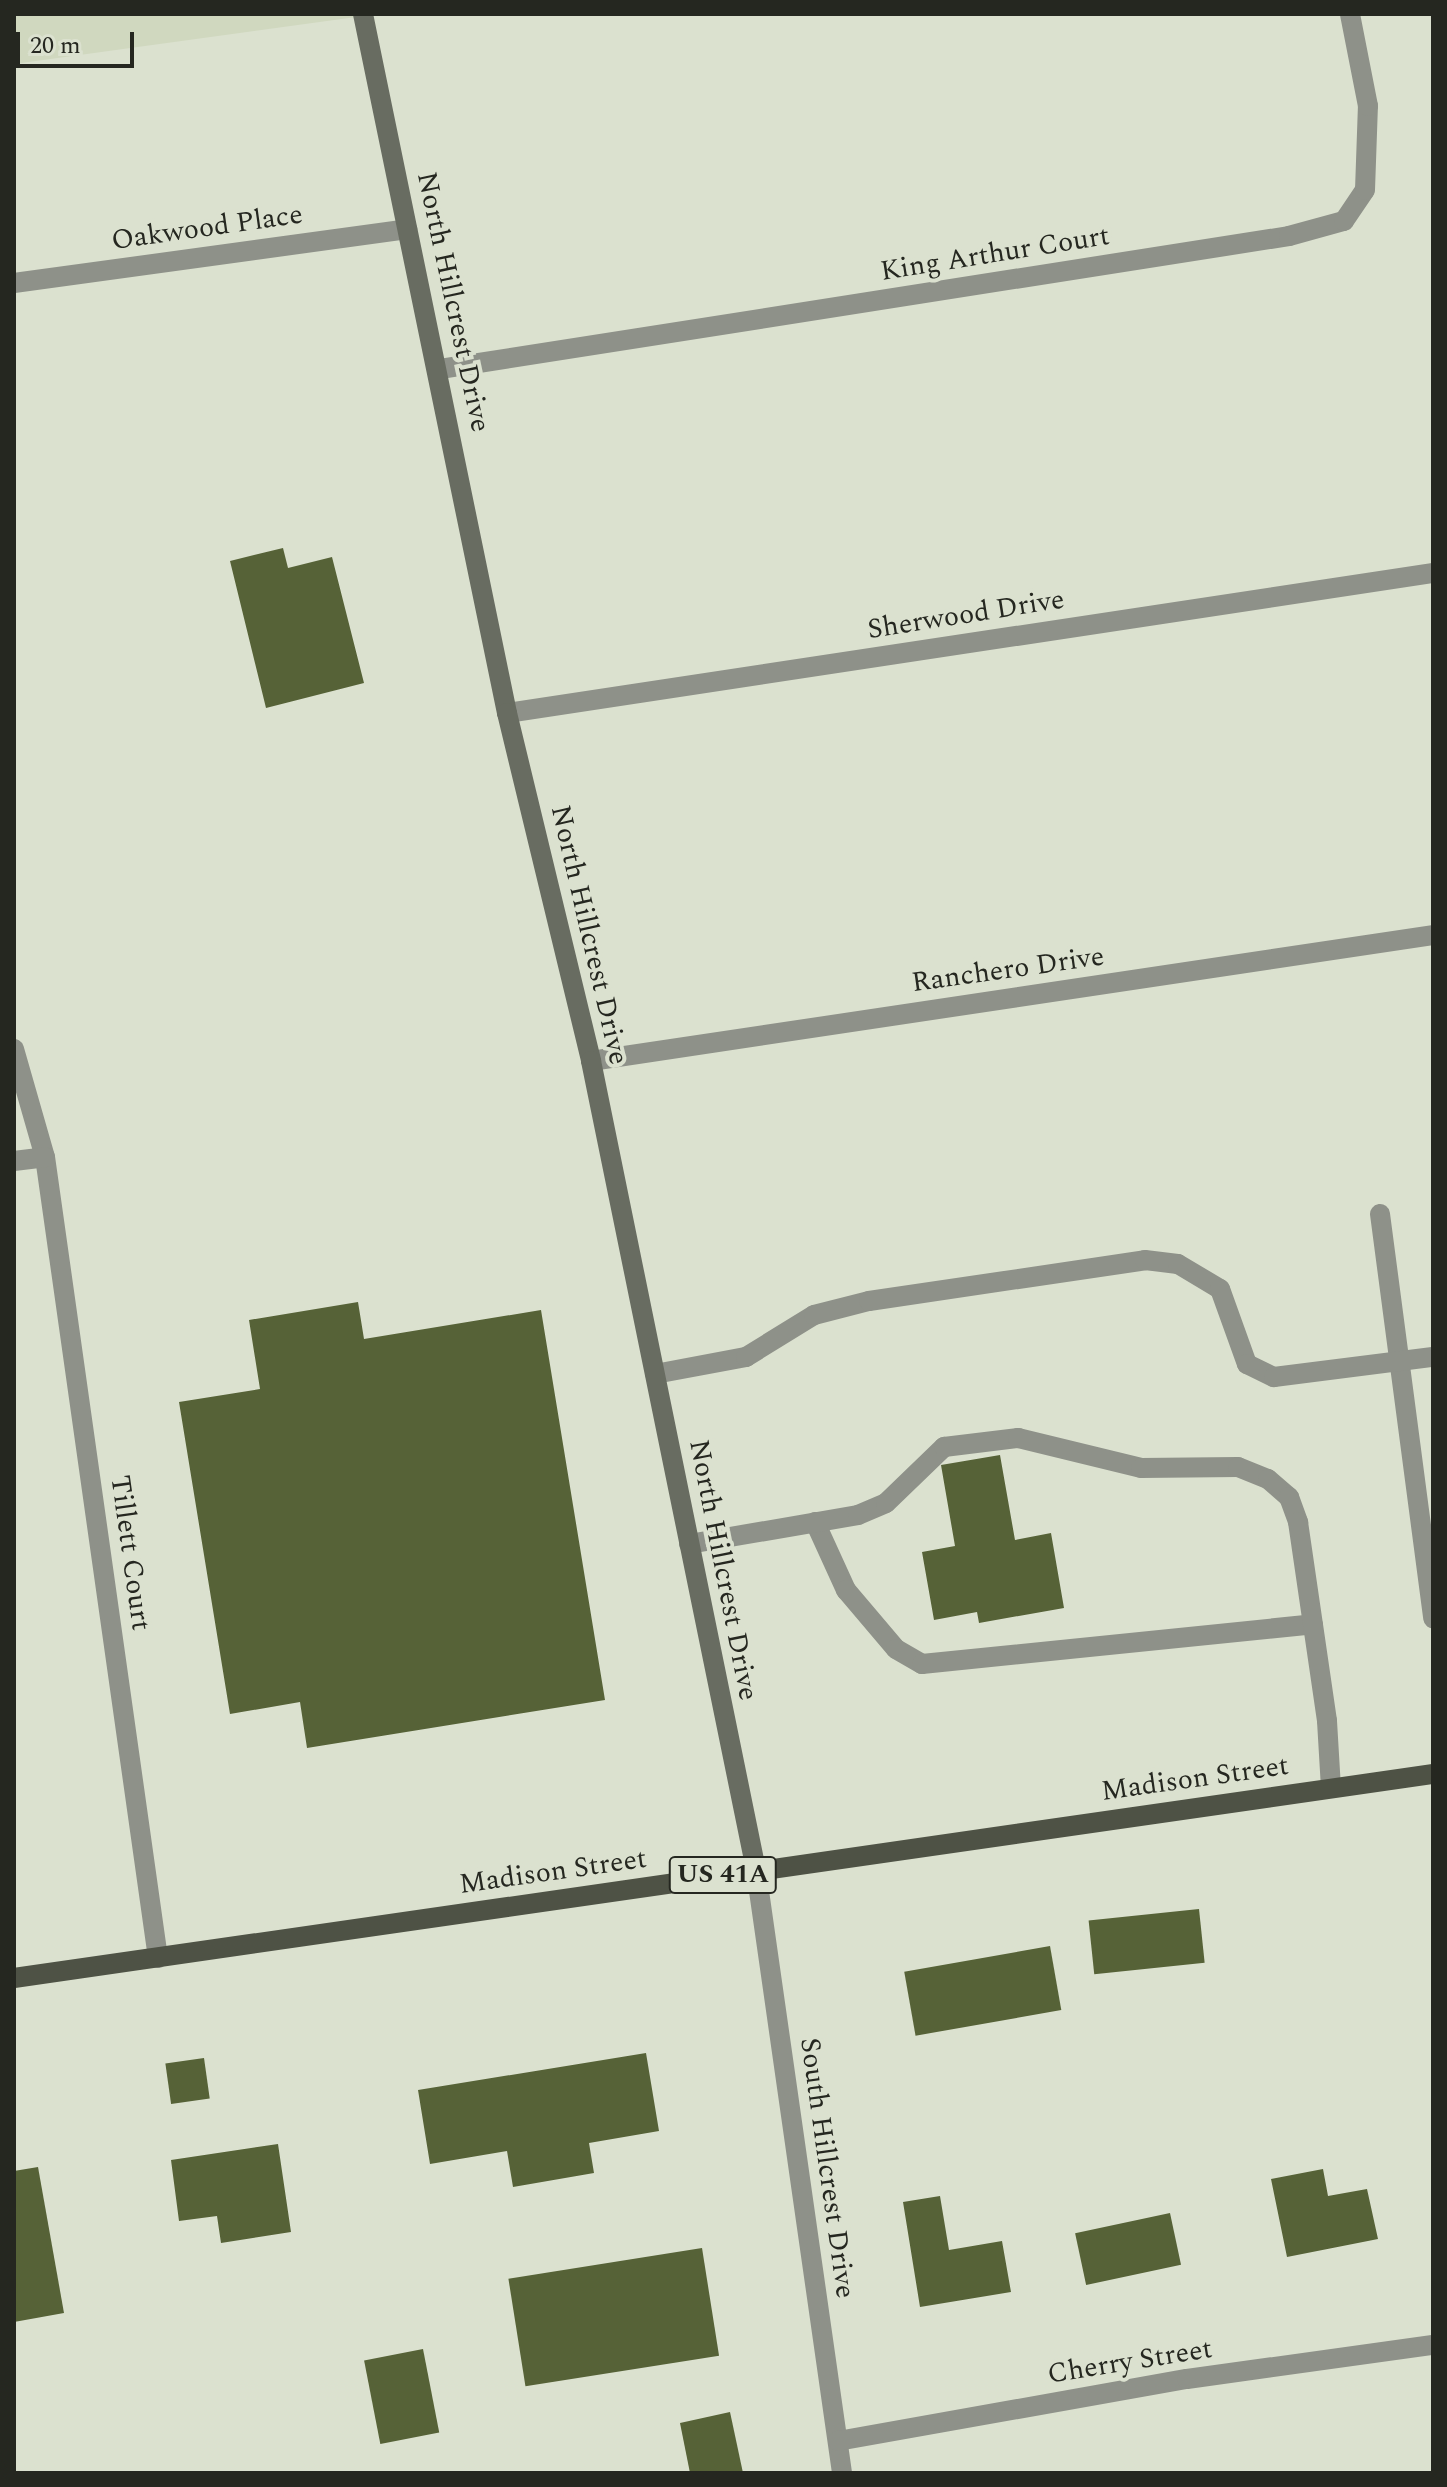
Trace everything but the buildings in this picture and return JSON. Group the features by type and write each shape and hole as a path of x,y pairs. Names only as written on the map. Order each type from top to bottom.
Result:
{"main road":[{"name":"Madison Street","path":"14,1978 1433,1774"}],"street":[{"name":"North Hillcrest Drive","path":"363,14 407,229 440,369 507,713 591,1061 756,1870"},
{"name":"King Arthur Court","path":"440,369 1289,236 1344,221 1365,190 1368,106 1350,14"},
{"name":"Oakwood Place","path":"14,283 407,229"},
{"name":"Sherwood Drive","path":"507,713 1433,573"},
{"name":"Ranchero Drive","path":"591,1061 1433,935"},
{"name":"Tillett Court","path":"14,1049 45,1157 158,1958"},
{"path":"14,1161 45,1157"},
{"path":"1380,1214 1433,1619"},
{"path":"655,1374 746,1357 814,1315 869,1301 1145,1260 1178,1264 1220,1289 1247,1364 1274,1377 1433,1357"},
{"path":"689,1544 858,1515 886,1503 944,1447 1018,1438 1141,1468 1238,1467 1268,1479 1289,1497 1298,1522 1331,1788"},
{"path":"815,1522 846,1590 896,1649 922,1664 1313,1624"},
{"name":"South Hillcrest Drive","path":"756,1870 842,2473"},
{"name":"Cherry Street","path":"838,2441 1187,2379 1433,2345"}],"shaded area":[{"path":"14,14 378,14 14,64"}]}
